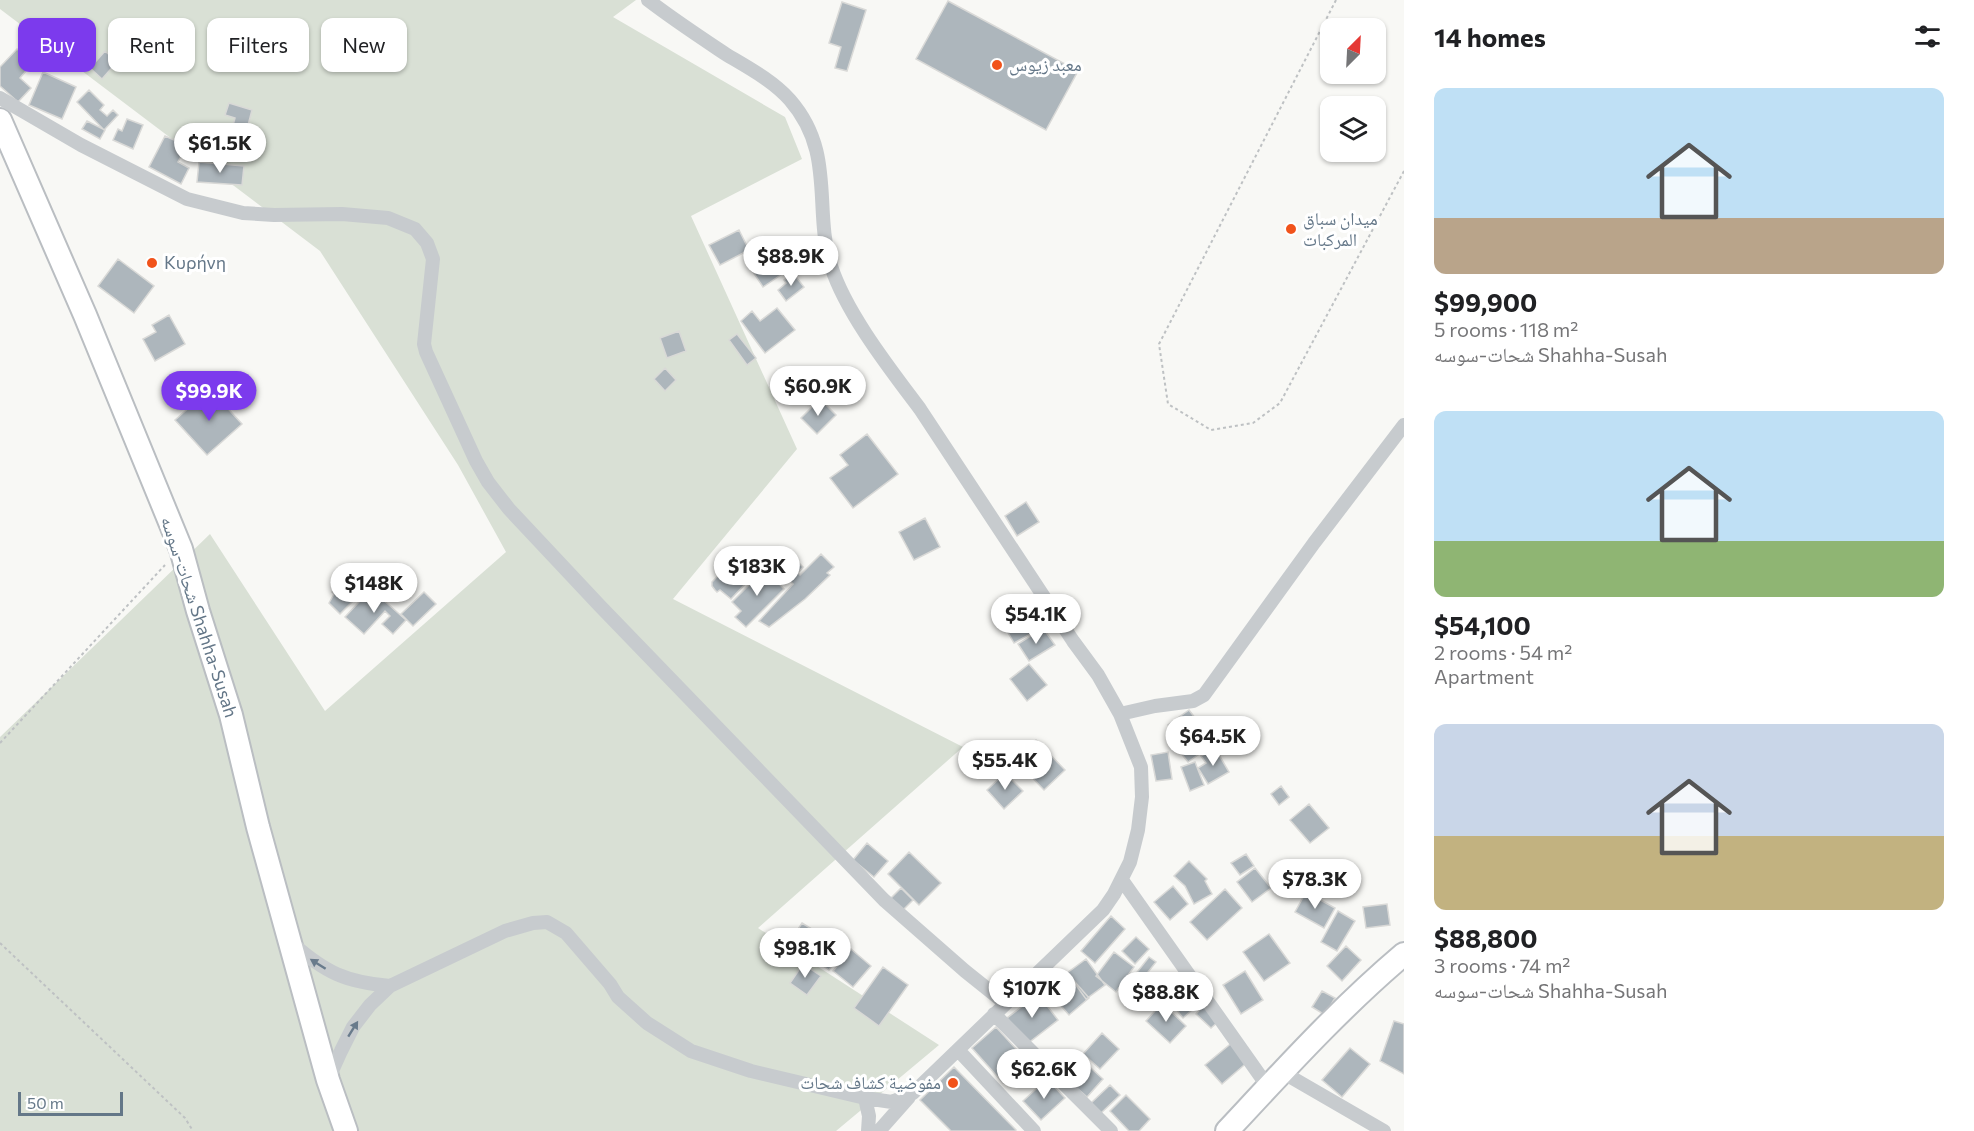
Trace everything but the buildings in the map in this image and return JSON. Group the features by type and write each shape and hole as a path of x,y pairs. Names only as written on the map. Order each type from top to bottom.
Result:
{"main road":[{"name":"شحات-سوسه Shahha-Susah","path":"0,120 85,315 181,549 231,716 258,827 328,1080 346,1131"},
{"path":"1227,1131 1364,989 1404,954"}],"street":[{"path":"648,0 774,85 791,101 808,127 819,160 823,186 826,247 845,299 1098,675 1120,714 1141,767 1142,797 1138,830 1130,862 1114,894 1096,917 913,1093 879,1131"},
{"path":"0,98 81,145 187,199 243,213 342,214 388,218 415,229 427,243 433,259 424,344 426,352 467,443 488,482 509,509 600,606 884,900 1005,1003"},
{"path":"1120,714 1193,701 1204,695 1314,543 1404,425"},
{"path":"1122,880 1275,1079 1384,1131"},
{"path":"328,1080 340,1050 353,1027 370,1005 390,986 505,931 532,923 547,922 566,933 618,997 640,1017 691,1051 751,1071 865,1098 892,1102 913,1093"},
{"path":"291,943 312,961 336,975 362,984 390,986"},
{"path":"994,1014 1111,1131"},
{"path":"959,1051 1034,1131"},
{"path":"865,1098 869,1116 868,1131"}],"path":[{"path":"1336,0 1159,344 1168,404 1211,430 1253,423 1280,403 1404,171"},
{"path":"0,743 181,549"},
{"path":"0,943 185,1118 193,1131"}],"shaded area":[{"path":"0,0 636,0 613,17 785,117 802,159 691,216 797,449 673,599 963,747 758,928 939,1045 836,1131 0,1131 0,737 210,534 325,711 506,552 458,465 320,251 83,72 96,72 96,18 18,18 18,23 0,9"}],"place":[{"name":"معبد زيوس","path":"997,65"},
{"name":"ميدان سباق المركبات","path":"1291,229"},
{"name":"Κυρήνη","path":"152,263"},
{"name":"مفوضية كشاف شحات","path":"953,1083"}]}
